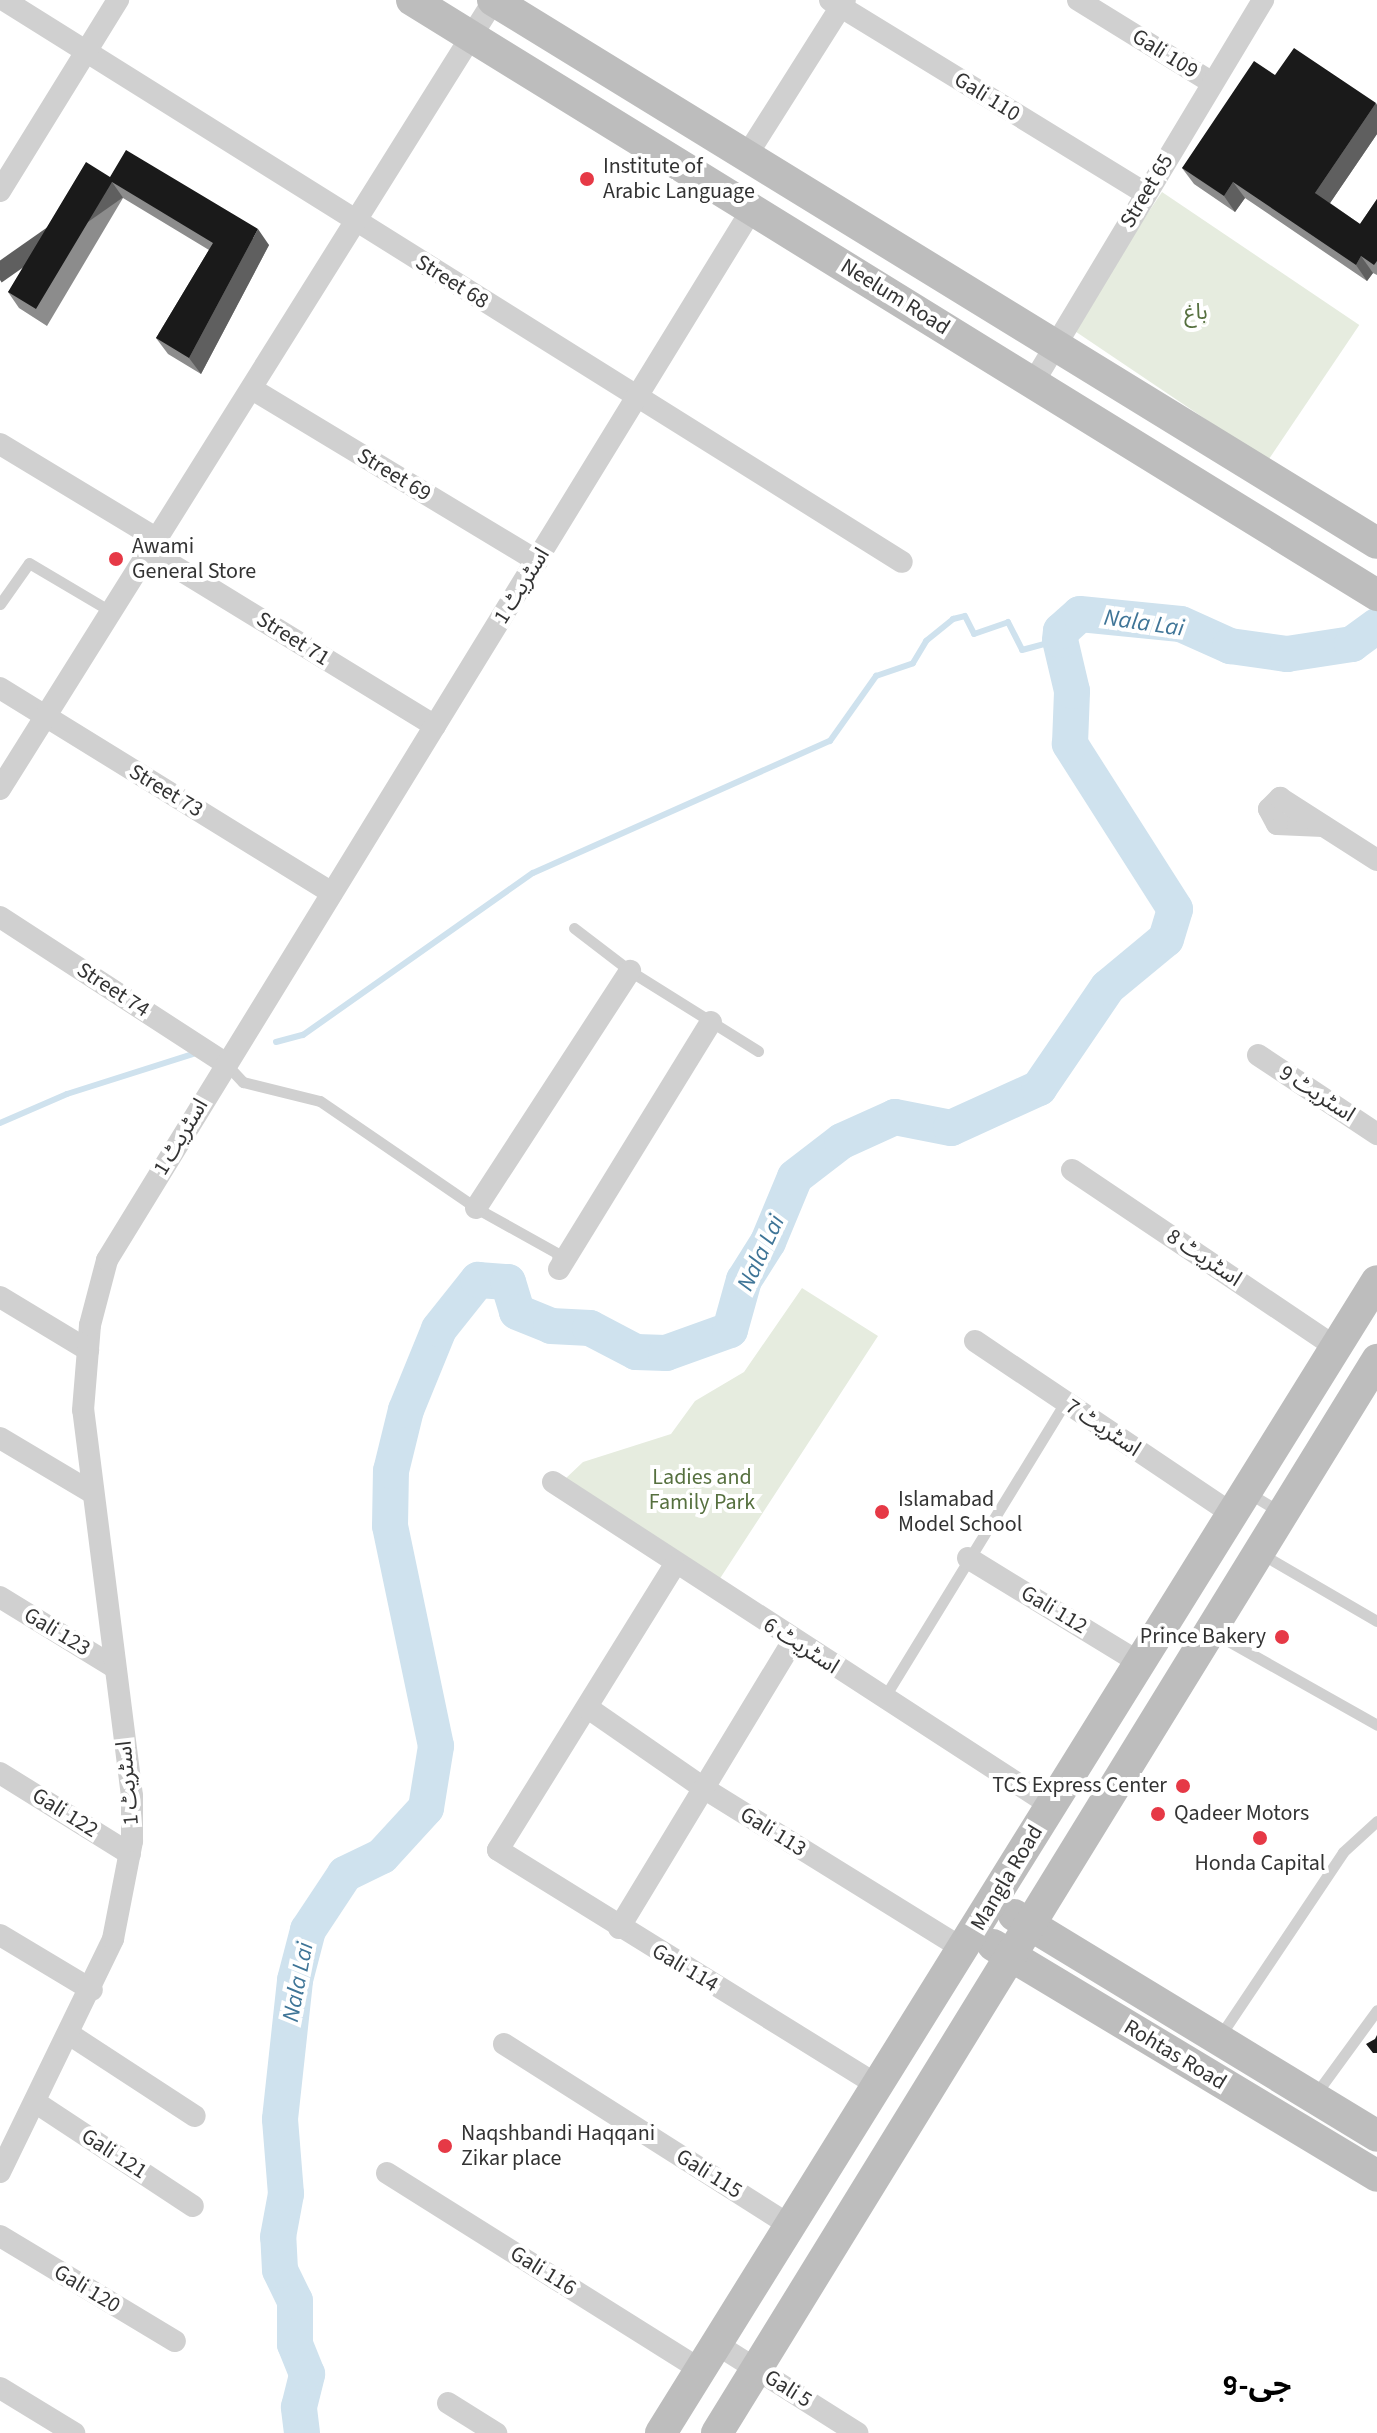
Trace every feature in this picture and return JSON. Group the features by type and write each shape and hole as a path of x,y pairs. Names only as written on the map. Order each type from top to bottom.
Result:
{"main road":[{"name":"Neelum Road","path":"412,0 1377,595"},
{"name":"Neelum Road","path":"494,0 1054,341 1367,536"},
{"name":"Mangla Road","path":"661,2433 880,2087 1377,1281"},
{"name":"Mangla Road","path":"717,2433 1032,1926 1257,1551 1377,1360"},
{"name":"Rohtas Road","path":"994,1902 1377,2136"},
{"name":"Rohtas Road","path":"968,1941 1012,1957 1377,2176"}],"street":[{"name":"Street 68","path":"4,0 638,400 902,562"},
{"path":"0,191 118,0"},
{"path":"0,789 155,546 494,0"},
{"name":"Gali 109","path":"1078,0 1211,82"},
{"name":"Street 65","path":"1033,383 1054,341 1263,0"},
{"path":"747,155 839,2"},
{"name":"Gali 110","path":"839,2 1145,193"},
{"name":"اسٹریٹ 1","path":"0,2172 6,2143 35,2102 92,1990 113,1939 130,1854 132,1796 83,1410 88,1350 107,1260 638,400 752,209"},
{"name":"Street 69","path":"252,389 537,561"},
{"name":"Street 71","path":"0,444 435,726"},
{"name":"Street 73","path":"0,688 332,893"},
{"path":"1323,826 1277,824 1269,809 1280,798 1377,860"},
{"name":"Street 74","path":"0,917 226,1064"},
{"path":"476,1208 630,971"},
{"path":"559,1269 711,1022"},
{"name":"اسٹریٹ 9","path":"1258,1055 1377,1134"},
{"name":"اسٹریٹ 8","path":"1072,1170 1335,1347"},
{"path":"0,1297 88,1350"},
{"name":"اسٹریٹ 7","path":"975,1341 1065,1403 1239,1502"},
{"path":"0,1438 91,1492"},
{"name":"اسٹریٹ 6","path":"553,1482 674,1566 1052,1806"},
{"name":"Gali 112","path":"968,1558 1140,1663"},
{"path":"588,1708 674,1566"},
{"name":"Gali 123","path":"0,1597 114,1667"},
{"path":"619,1928 793,1641"},
{"name":"Gali 113","path":"588,1708 705,1789 968,1941"},
{"name":"Gali 114","path":"588,1708 501,1845 501,1857 880,2087"},
{"name":"Gali 122","path":"0,1773 130,1854"},
{"path":"0,1935 92,1990"},
{"path":"69,2034 195,2116"},
{"name":"Gali 115","path":"504,2044 792,2227"},
{"name":"Gali 121","path":"35,2102 193,2206"},
{"name":"Gali 116","path":"387,2173 709,2357"},
{"name":"Gali 120","path":"0,2236 175,2341"},
{"name":"Gali 5","path":"709,2357 755,2368 857,2433"},
{"path":"0,2388 74,2433"},
{"path":"448,2403 496,2433"}],"lane":[{"path":"0,604 29,563 112,612"},
{"path":"574,928 630,971 758,1051"},
{"path":"226,1064 243,1082 320,1101 476,1208 557,1253 559,1269"},
{"path":"884,1699 1065,1403"},
{"path":"1239,1502 1281,1513"},
{"path":"1257,1551 1377,1621"},
{"path":"1210,1631 1377,1725"},
{"path":"1217,2040 1343,1852 1377,1821"},
{"path":"1312,2099 1377,2010"}],"green space":[{"name":"باغ","path":"1162,192 1359,325 1268,461 1070,328"},
{"name":"Ladies and Family Park","path":"802,1288 878,1336 719,1580 564,1480 583,1462 671,1434 695,1401 744,1372"}],"building":[{"path":"1294,48 1376,103 1315,193 1360,224 1377,199 1377,261 1374,265 1361,256 1356,265 1233,182 1224,196 1182,168 1254,61 1275,75"},
{"path":"126,150 258,229 189,358 156,338 213,243 112,182 36,309 8,292 86,162 110,177"},
{"path":"1377,2035 1377,2053 1373,2053 1366,2044"}],"waterway":[{"name":"Nala Lai","path":"302,2433 299,2407 307,2374 295,2344 295,2301 280,2270 278,2237 286,2194 280,2119 295,1980 308,1930 345,1874 382,1856 426,1808 436,1746 390,1526 391,1471 406,1410 439,1329 478,1280 508,1282 517,1312 551,1326 590,1328 636,1352 666,1353 730,1330 744,1280 768,1242 795,1177 842,1141 895,1117 951,1128 1039,1088 1108,987 1166,939 1175,909 1070,744 1072,691 1060,640 1061,631 1080,614 1181,624 1230,646 1287,654 1352,644 1377,626"},
{"path":"276,1042 303,1035 533,873 830,741 876,676 913,663 926,641 953,619 965,616 974,634 1008,622 1022,650 1060,640"},
{"path":"0,1123 67,1094 196,1053"}],"place":[{"name":"Institute of Arabic Language","path":"587,179"},
{"name":"Awami General Store","path":"116,559"},
{"name":"Islamabad Model School","path":"882,1512"},
{"name":"Prince Bakery","path":"1282,1637"},
{"name":"TCS Express Center","path":"1183,1786"},
{"name":"Qadeer Motors","path":"1158,1814"},
{"name":"Honda Capital","path":"1260,1838"},
{"name":"Naqshbandi Haqqani Zikar place","path":"445,2146"}],"district":[{"name":"جی-9","path":"1257,2386"}]}
